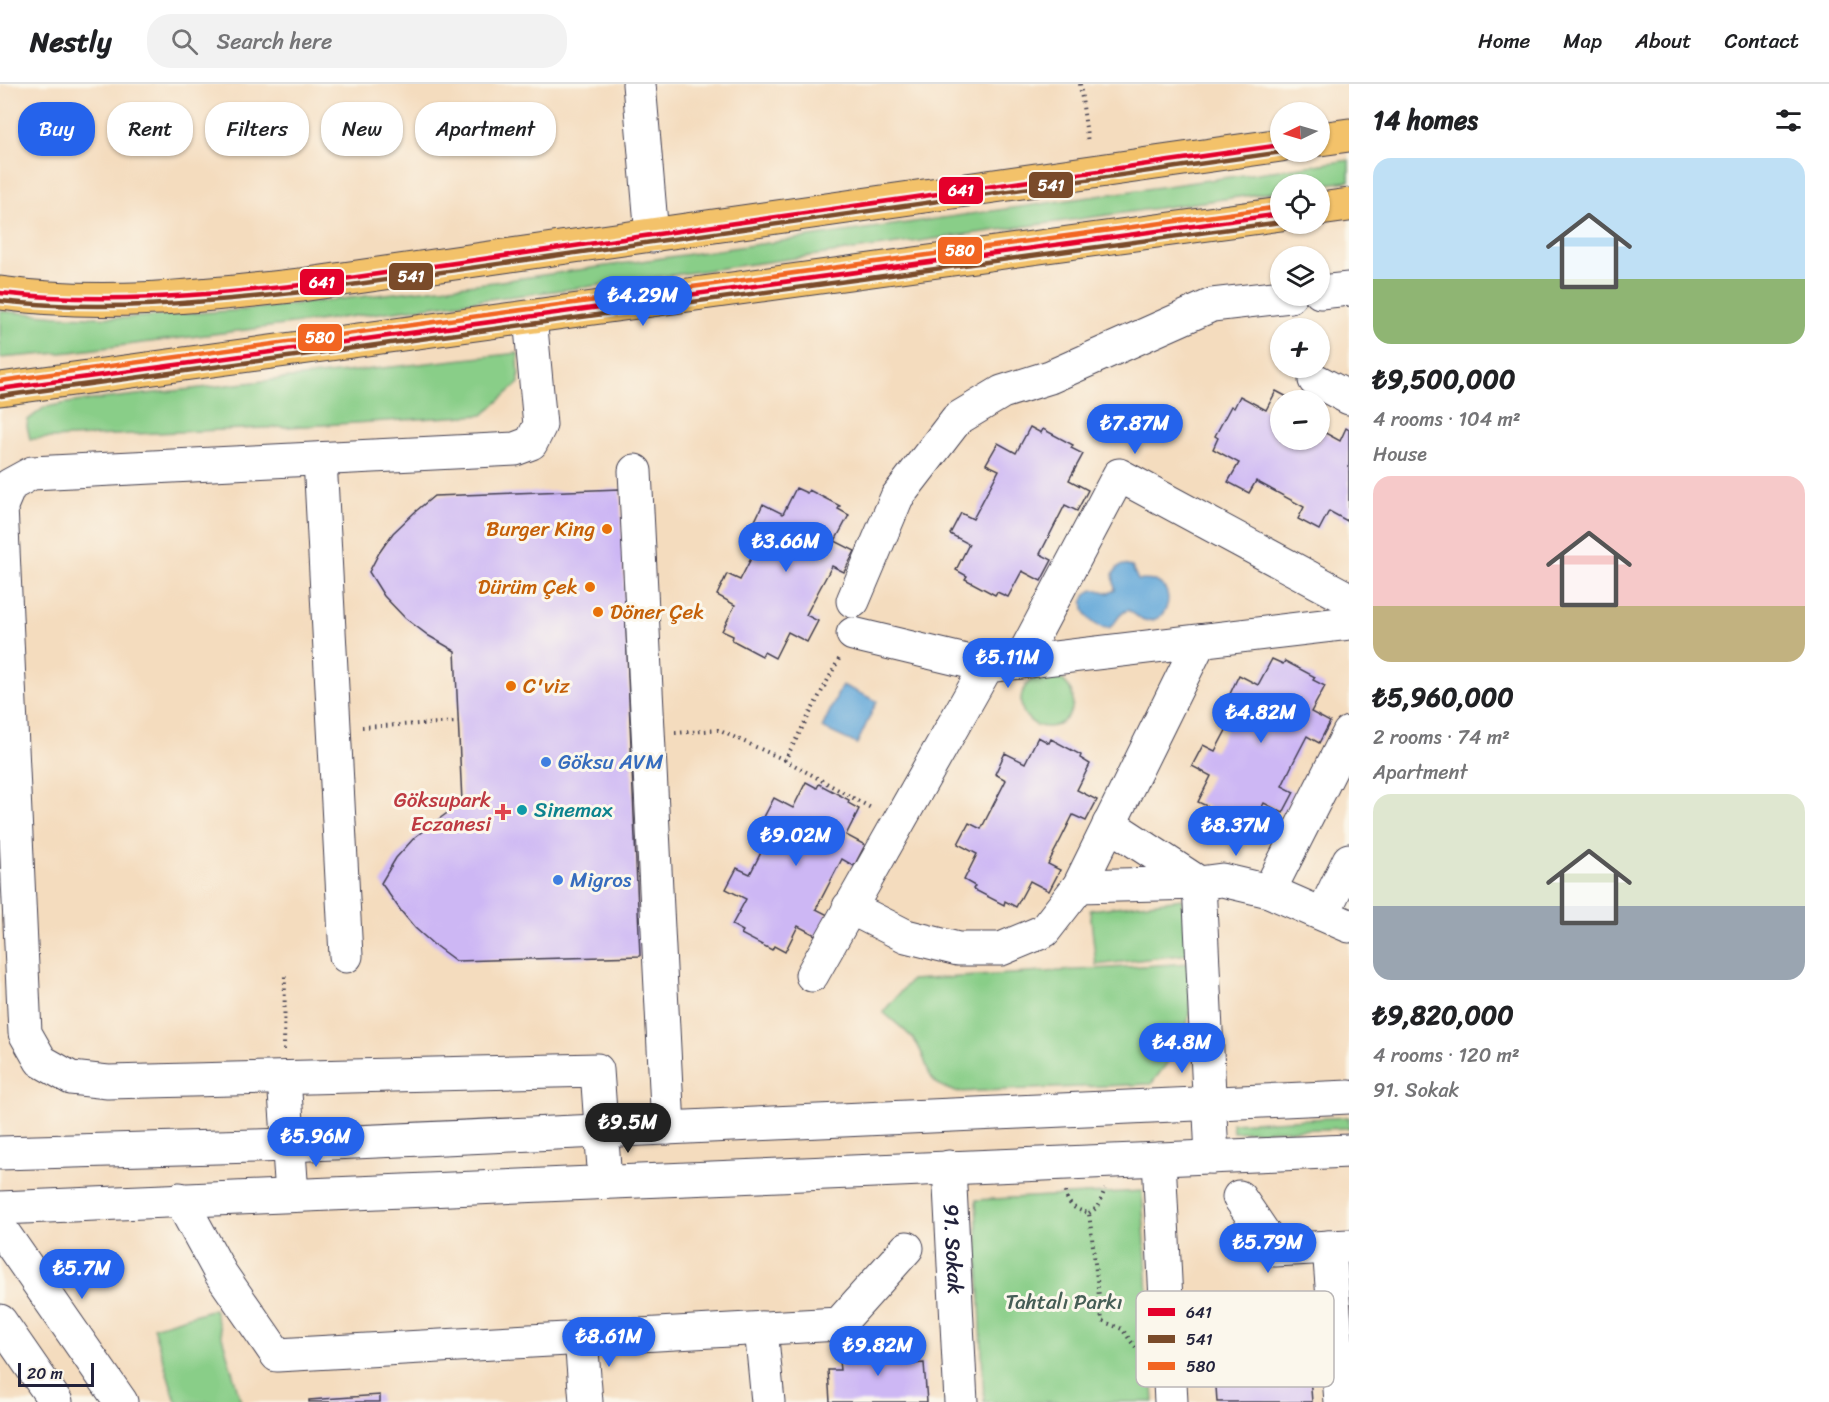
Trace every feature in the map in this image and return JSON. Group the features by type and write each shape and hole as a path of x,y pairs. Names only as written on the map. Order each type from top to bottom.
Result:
{"main road":[{"path":"1330,138 1349,135"},
{"path":"0,293 35,298 103,300 177,297 301,285 1270,147"},
{"path":"1330,208 1349,205"},
{"path":"3,391 1270,216"}],"street":[{"path":"639,84 652,236"},
{"path":"1330,291 1349,289"},
{"path":"853,601 897,497 957,419 1002,392 1050,377 1212,305 1270,298"},
{"path":"531,317 540,425 531,443 515,449 32,473 10,485 1,506 5,767 16,842 25,1033 41,1061 71,1078 108,1082 597,1070 605,1182"},
{"path":"1315,380 1349,398"},
{"path":"320,459 346,956"},
{"path":"635,471 668,1128"},
{"path":"1020,662 1119,475 1349,599"},
{"path":"853,634 987,666 1349,623"},
{"path":"849,907 906,936 958,949 1001,949 1044,931 1079,886 1200,640"},
{"path":"812,975 987,666"},
{"path":"1269,891 1349,733"},
{"path":"1109,824 1199,883"},
{"path":"1079,886 1199,883 1222,880 1269,891 1336,920 1349,860"},
{"path":"1199,883 1212,1157"},
{"path":"284,1078 292,1195"},
{"path":"0,1153 288,1145 1349,1097"},
{"path":"0,1208 1349,1151"},
{"path":"1159,1159 1166,1291"},
{"name":"91. Sokak","path":"949,1167 961,1402"},
{"path":"1239,1197 1275,1250 1339,1246 1341,1402"},
{"path":"180,1199 221,1274 277,1355 839,1324 907,1248"},
{"path":"0,1228 121,1402"},
{"path":"0,1321 56,1402"},
{"path":"761,1328 768,1402"},
{"path":"581,1338 586,1402"},
{"path":"1170,1387 1171,1402"}],"path":[{"path":"1080,84 1092,172"},
{"path":"785,760 853,634"},
{"path":"334,729 458,722"},
{"path":"648,735 718,730 785,760 897,823"},
{"path":"284,1078 285,973"},
{"path":"1063,1163 1067,1201 1079,1210 1089,1213 1102,1321 1122,1329 1136,1349"}],"green space":[{"path":"1349,160 1349,181 1330,184 1330,174 1270,174 1270,193 601,285 71,352 0,358 0,311 124,318 242,310 494,282"},
{"path":"518,353 519,383 483,415 30,439 27,426 28,420 45,407 74,402"},
{"path":"1047,675 1061,679 1069,687 1073,701 1069,715 1061,723 1047,727 1033,723 1025,715 1021,701 1025,687 1033,679"},
{"path":"1182,899 1189,954 1096,965 1090,910"},
{"path":"1192,963 1190,1009 1184,1034 1151,1084 956,1092 945,1088 933,1079 917,1044 906,1031 883,1012 911,980"},
{"path":"1349,1117 1349,1128 1233,1132 1232,1123"},
{"name":"Tahtalı Parkı","path":"1142,1191 1148,1291 1136,1291 1136,1387 1153,1387 1154,1402 984,1402 976,1200"},
{"path":"214,1309 241,1402 176,1402 153,1327"}],"water":[{"path":"1123,565 1132,567 1138,580 1155,581 1163,587 1167,593 1167,607 1158,618 1152,620 1144,620 1128,610 1122,613 1109,628 1100,626 1088,617 1085,610 1085,597 1088,592 1094,590 1109,593 1115,590 1113,574 1118,567"},
{"path":"842,685 877,701 857,744 822,728"}],"building":[{"path":"1240,396 1266,410 1270,402 1270,450 1330,450 1330,436 1340,441 1346,428 1349,430 1349,522 1329,511 1319,530 1298,519 1304,507 1256,481 1249,493 1228,482 1239,463 1213,449 1218,438 1215,436 1231,406 1234,408"},
{"path":"1030,427 1041,433 1043,429 1073,445 1071,448 1083,454 1069,480 1088,490 1077,511 1065,505 1040,554 1052,560 1041,581 1022,571 1008,597 997,592 995,595 965,579 967,576 956,570 969,544 950,534 961,513 973,519 999,470 986,464 998,443 1016,453"},
{"path":"796,488 807,493 809,490 840,506 838,509 849,515 835,541 855,551 844,572 832,566 819,590 806,615 818,621 807,642 788,632 775,658 764,652 762,656 732,640 733,636 722,631 735,605 717,595 727,574 740,580 765,531 753,525 763,504 783,514"},
{"name":"Göksu AVM","path":"620,489 640,956 456,961 415,928 381,883 396,858 415,837 462,802 455,651 429,636 405,618 384,596 369,572 393,533 434,496"},
{"path":"1272,659 1283,664 1285,661 1315,677 1313,680 1325,686 1311,712 1330,722 1319,743 1307,736 1294,761 1282,786 1294,792 1283,813 1264,803 1251,829 1239,823 1237,827 1207,811 1209,807 1198,802 1211,776 1192,766 1203,745 1215,751 1241,702 1229,696 1239,675 1258,685"},
{"path":"1038,737 1049,743 1051,739 1081,755 1080,758 1090,764 1077,790 1097,800 1086,821 1073,815 1048,864 1060,870 1049,891 1030,881 1016,907 1005,901 1004,905 973,889 975,886 964,880 977,854 958,844 969,823 981,829 1006,780 995,774 1005,753 1025,763"},
{"path":"806,782 817,788 819,784 849,800 848,803 859,809 846,835 865,845 854,866 842,859 816,909 828,915 817,936 798,926 785,952 774,946 772,950 741,934 743,931 732,925 746,899 726,889 737,868 750,874 775,825 763,819 774,798 793,808"},
{"path":"909,1346 911,1364 924,1363 927,1402 830,1402 828,1370 840,1370 838,1352"},
{"path":"1216,1387 1311,1387 1312,1402 1217,1402"},
{"path":"380,1395 380,1402 309,1402 309,1400"}],"transit line":[{"name":"641","path":"0,293 113,298 226,292 301,285 1270,147"},
{"name":"541","path":"0,301 76,306 151,305 302,292 1270,154"},
{"name":"580","path":"0,381 1270,208"},
{"name":"641","path":"0,389 1270,216"},
{"name":"541","path":"1,396 1270,223"}],"place":[{"name":"Burger King","path":"607,529"},
{"name":"Dürüm Çek","path":"590,587"},
{"name":"Döner Çek","path":"598,612"},
{"name":"C'viz","path":"511,686"},
{"name":"Göksu AVM","path":"546,762"},
{"name":"Sinemax","path":"522,810"},
{"name":"Göksupark Eczanesi","path":"503,812"},
{"name":"Migros","path":"558,880"}]}
